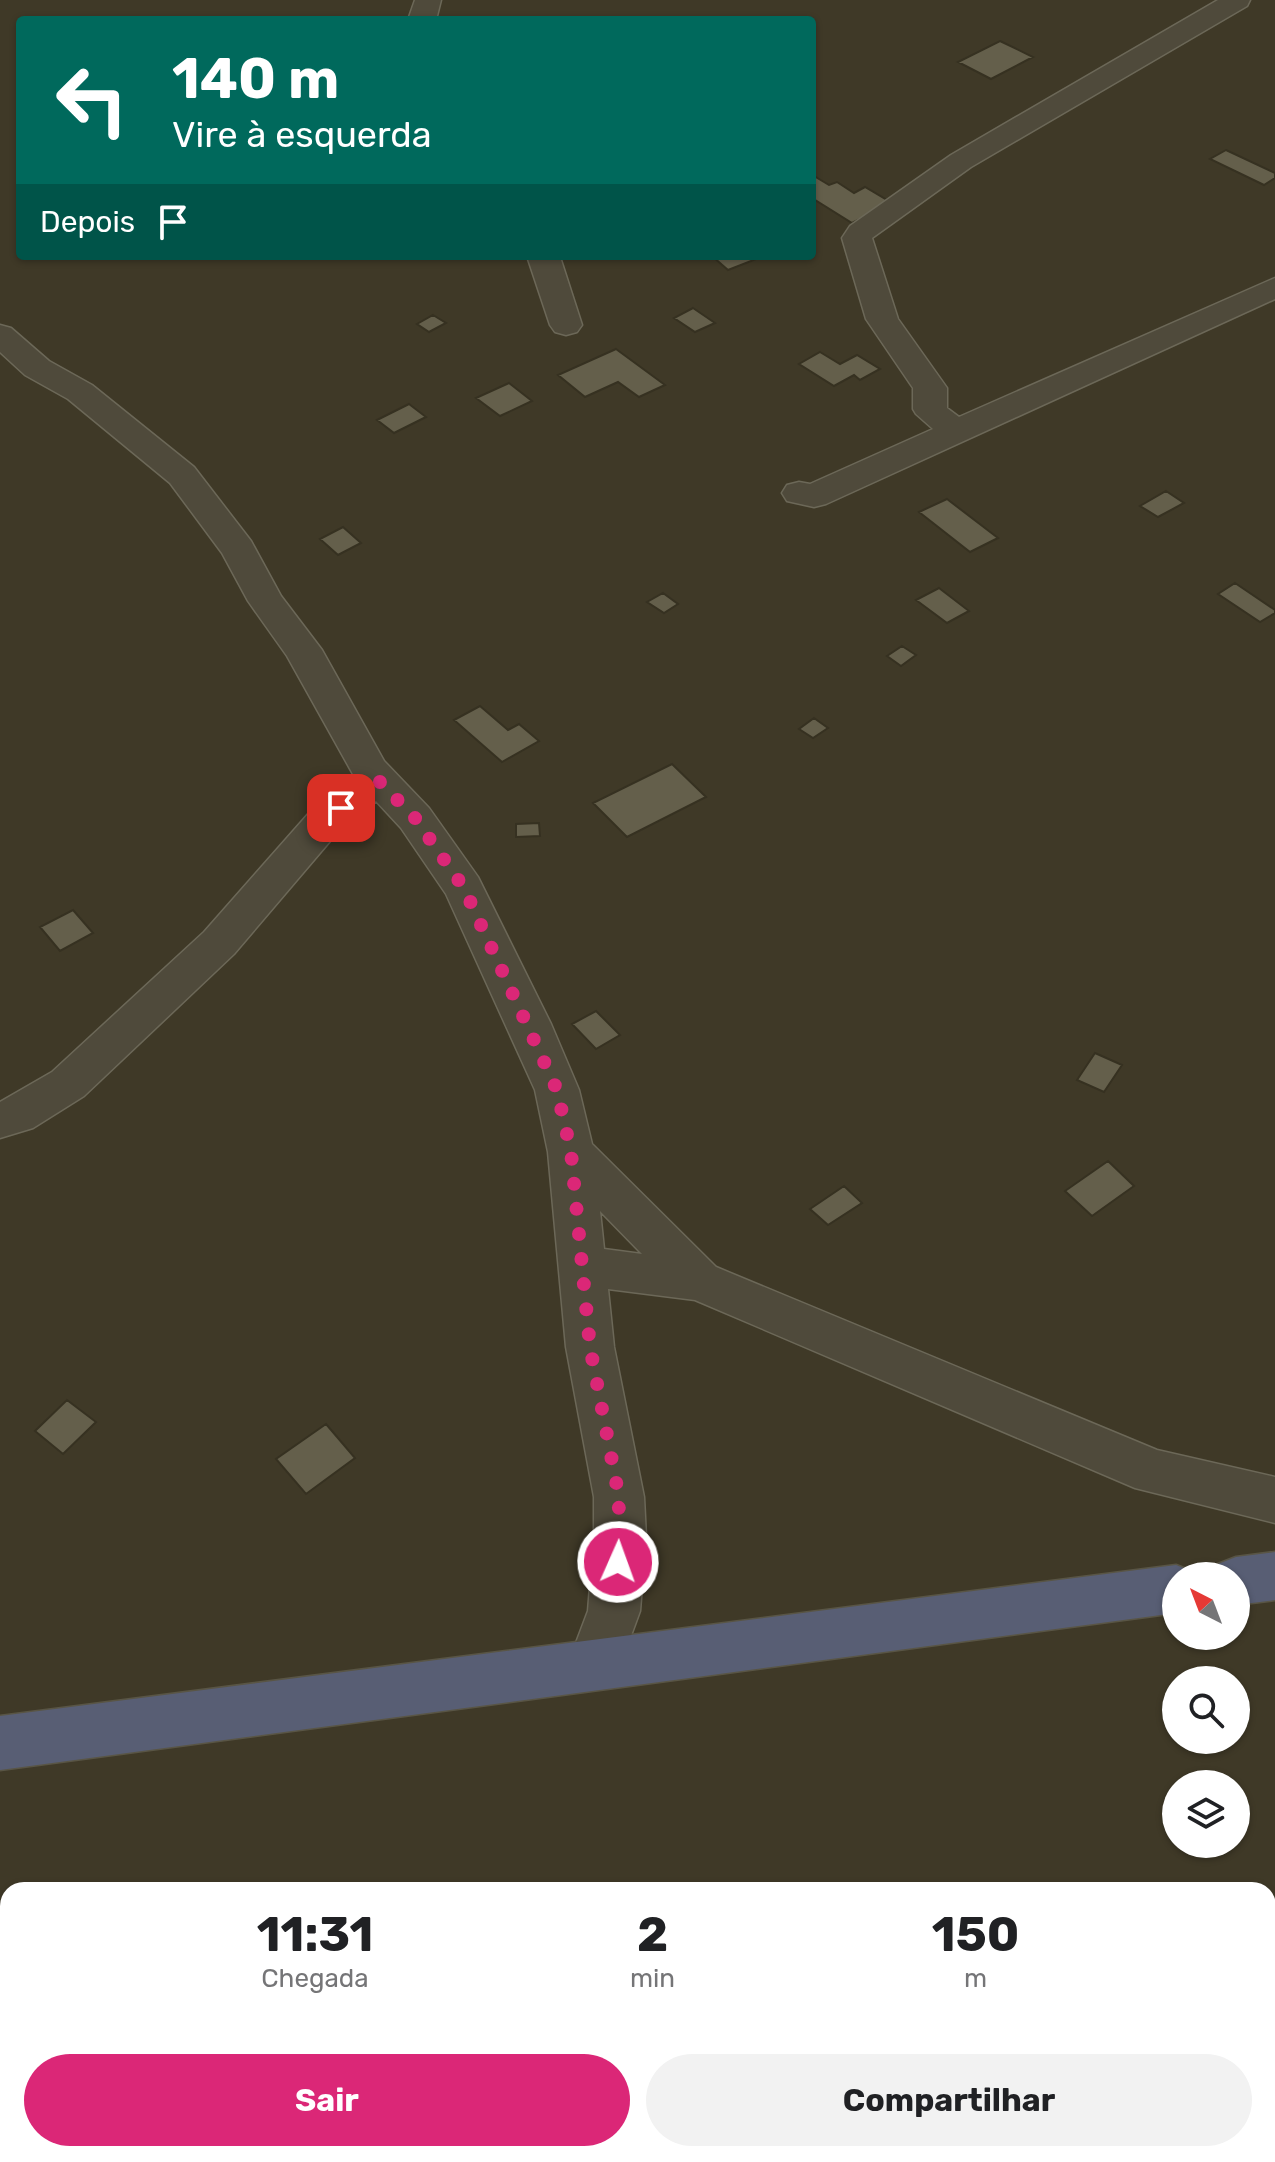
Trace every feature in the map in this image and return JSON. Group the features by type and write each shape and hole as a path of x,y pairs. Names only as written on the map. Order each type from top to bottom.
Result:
{"highway":[{"path":"1250,1579 1275,1576"},
{"path":"0,1743 1162,1591"}],"street":[{"path":"958,432 933,414 930,409 930,388 882,319 857,238 861,232 961,161 1237,0"},
{"path":"543,260 566,325"},
{"path":"799,493 814,496 1275,287"},
{"path":"0,335 37,368 80,392 182,475 238,549 266,601 303,650 377,779 415,818 464,888 557,1090 571,1152 590,1347 619,1497 620,1537 614,1611 595,1664"},
{"path":"0,1120 17,1115 68,1084 219,943 323,823 377,779"},
{"path":"571,1152 699,1281"},
{"path":"583,1266 699,1281 1153,1472 1275,1500"}],"building":[{"path":"1000,41 1033,57 991,79 958,62"},
{"path":"1226,150 1275,173 1275,178 1264,185 1210,159"},
{"path":"816,177 829,185 837,182 854,193 865,187 892,203 852,223 816,200"},
{"path":"717,260 754,260 728,270"},
{"path":"693,308 715,323 695,332 674,318"},
{"path":"433,315 446,323 429,332 417,324"},
{"path":"616,349 665,385 639,397 618,382 585,397 558,375"},
{"path":"820,352 840,364 857,355 880,369 860,380 854,375 834,386 799,364"},
{"path":"509,383 532,401 500,416 476,398"},
{"path":"409,404 426,417 394,433 377,420"},
{"path":"1166,491 1184,503 1158,517 1140,506"},
{"path":"947,499 998,538 970,552 919,512"},
{"path":"343,527 361,543 338,555 320,539"},
{"path":"1235,583 1275,613 1260,622 1218,594"},
{"path":"939,588 969,611 947,623 916,600"},
{"path":"663,593 678,604 664,613 647,602"},
{"path":"902,646 916,655 901,666 887,656"},
{"path":"480,706 508,730 519,724 539,741 502,762 454,720"},
{"path":"814,718 828,728 813,738 799,729"},
{"path":"672,764 706,797 627,837 593,803"},
{"path":"539,823 540,836 516,837 516,824"},
{"path":"73,910 93,933 60,951 40,927"},
{"path":"596,1011 620,1035 596,1049 572,1024"},
{"path":"1095,1053 1122,1065 1104,1092 1077,1080"},
{"path":"1108,1161 1134,1186 1092,1216 1065,1191"},
{"path":"844,1186 862,1203 828,1225 810,1209"},
{"path":"67,1400 96,1422 63,1454 35,1431"},
{"path":"326,1424 355,1458 306,1494 276,1459"}],"route":[{"path":"341,808 377,779 415,818 464,888 557,1090 571,1152 590,1347 619,1497 618,1562"}]}
